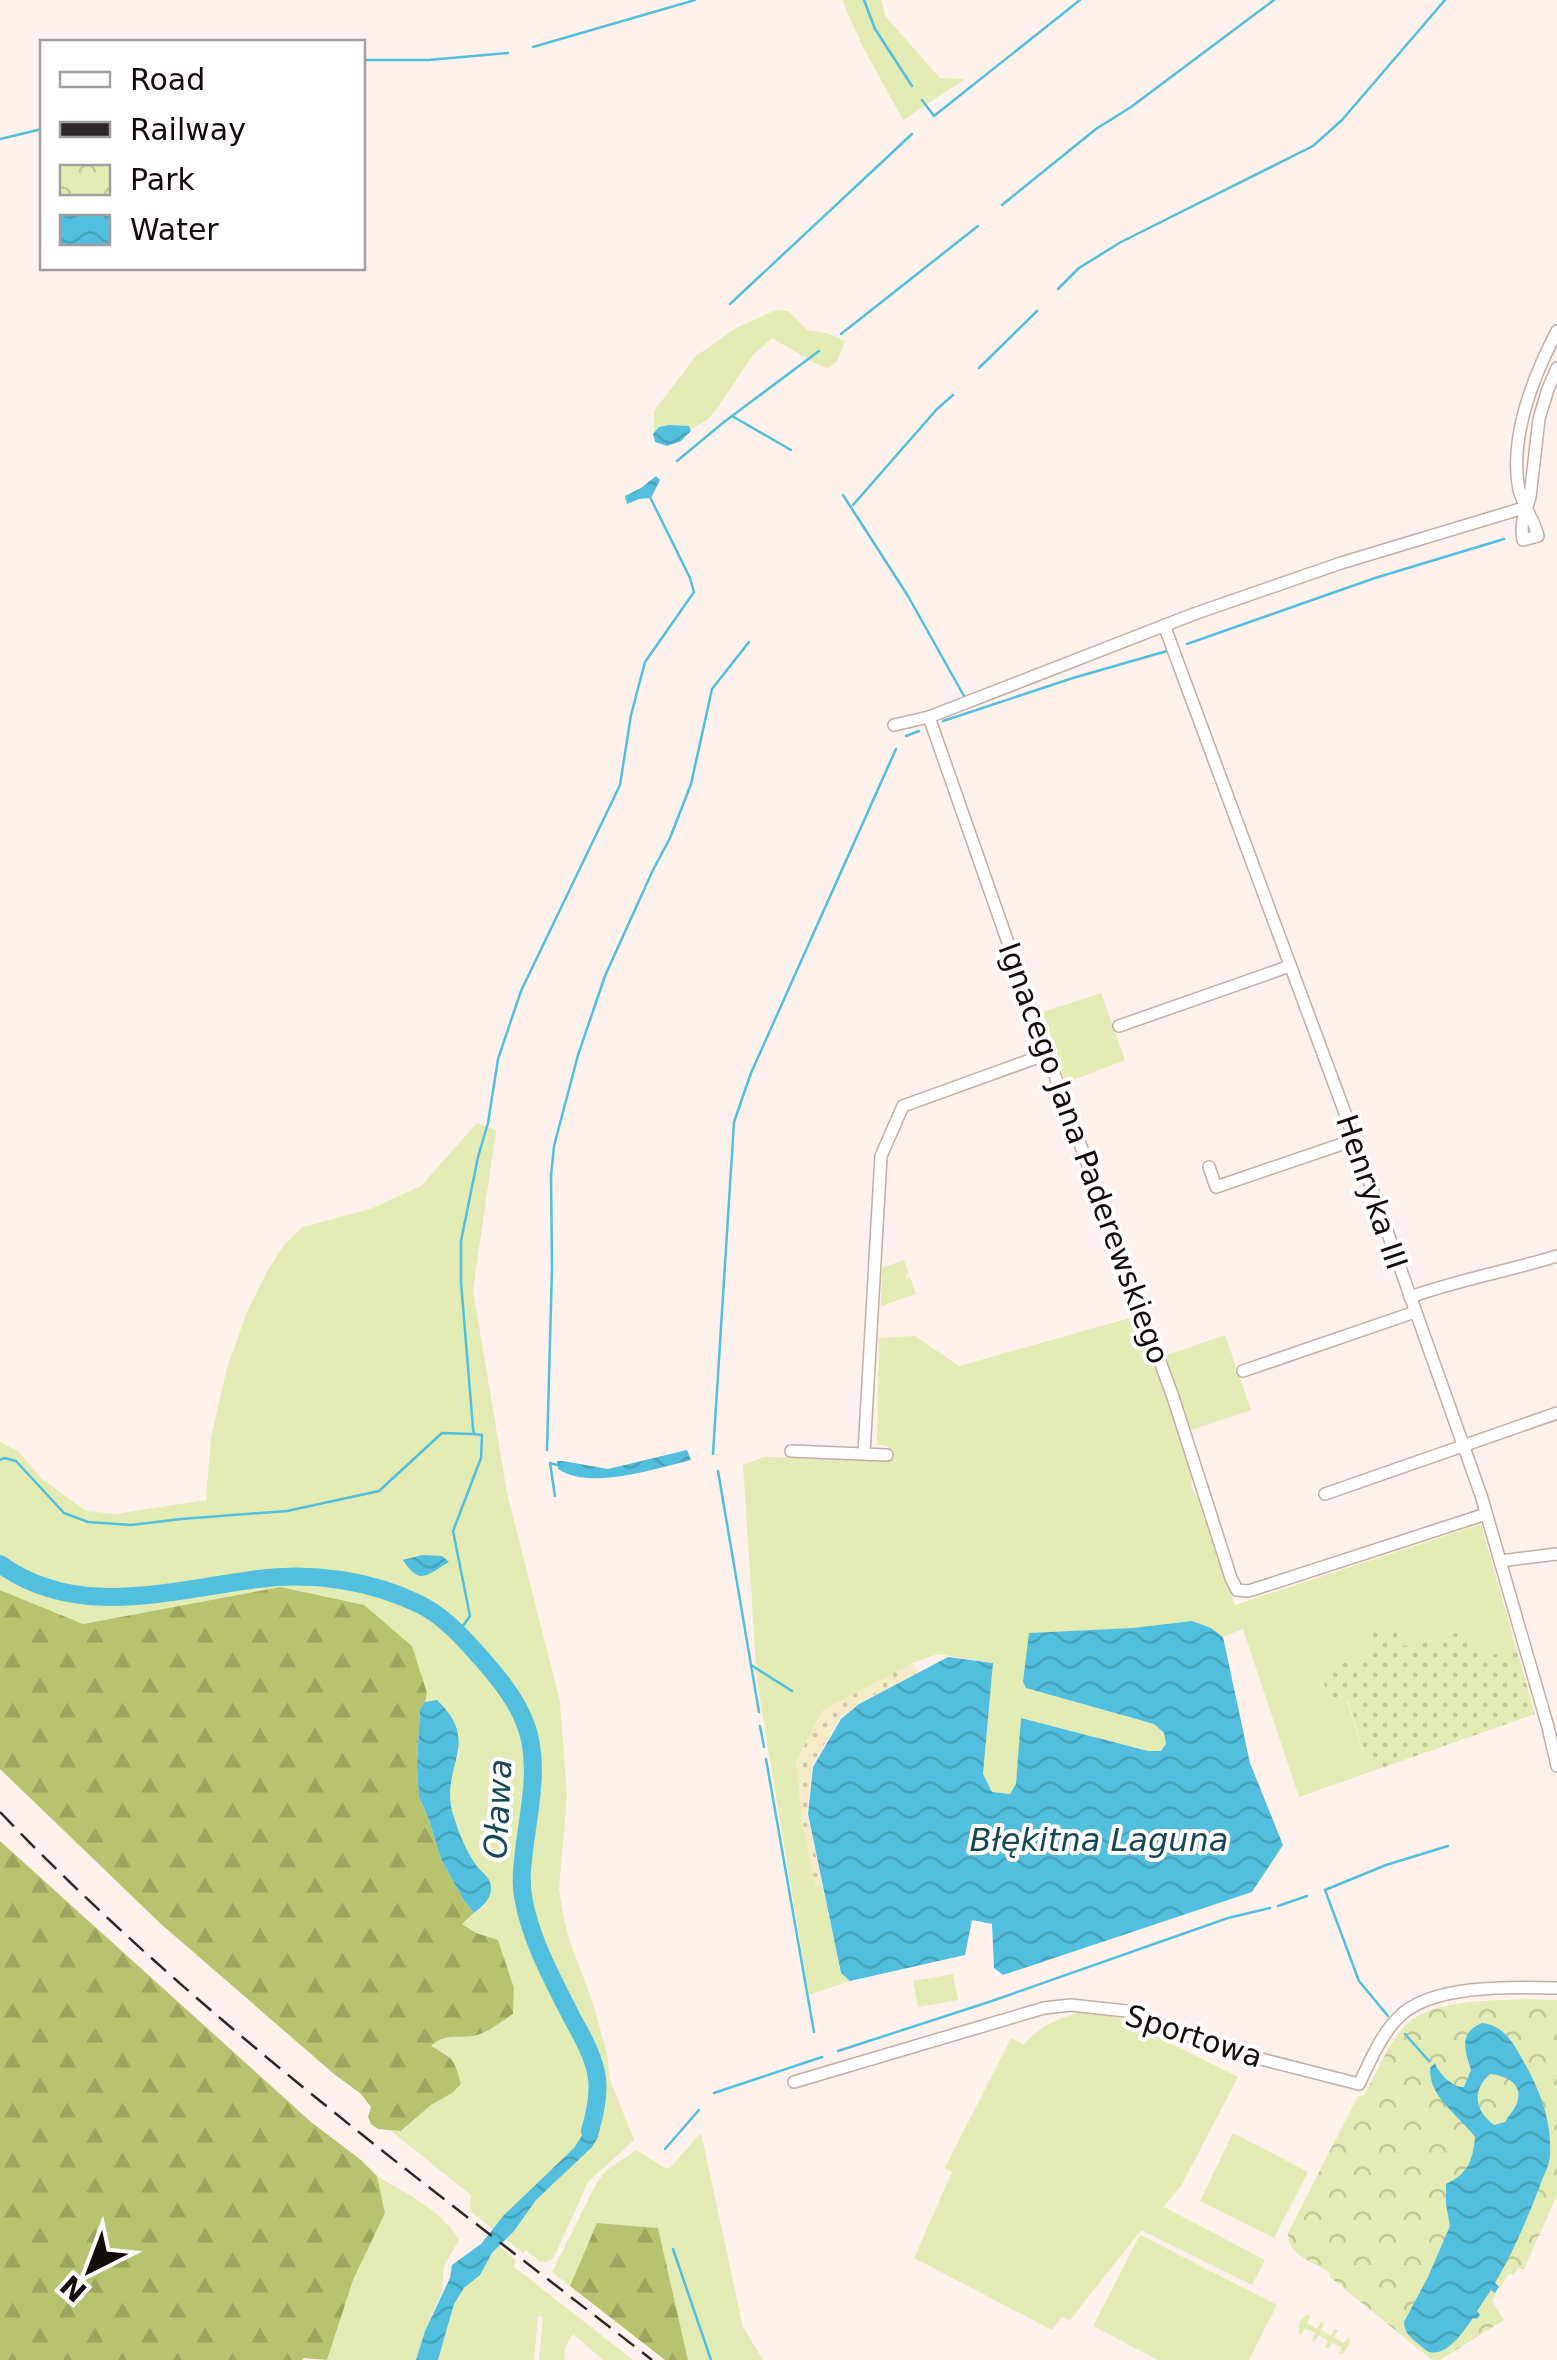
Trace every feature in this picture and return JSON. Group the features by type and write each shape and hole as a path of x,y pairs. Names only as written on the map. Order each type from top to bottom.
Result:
{"street":[{"path":"1527,507 1518,486 1517,461 1525,409 1557,331"},
{"path":"1527,507 1539,419 1557,368"},
{"path":"894,726 929,717 1164,625 1341,563 1527,507"},
{"name":"Henryka III","path":"1164,625 1463,1446 1555,1743 1557,1766"},
{"name":"Ignacego Jana Paderewskiego","path":"929,717 1173,1397 1237,1590 1255,1589 1486,1514"},
{"path":"1118,1026 1290,966"},
{"path":"864,1452 880,1156 902,1106 1047,1054"},
{"path":"1209,1167 1216,1187 1354,1140"},
{"path":"1410,1297 1557,1256"},
{"path":"1243,1371 1414,1312"},
{"path":"1325,1494 1557,1413"},
{"path":"791,1450 887,1455"},
{"path":"1500,1561 1557,1554"},
{"name":"Sportowa","path":"794,2082 1044,2008 1071,2006 1126,2012 1257,2058 1359,2084 1388,2030 1398,2017 1421,2001 1458,1992 1557,1988"}],"green space":[{"path":"842,0 881,0 886,17 940,78 965,79 903,120"},
{"path":"776,310 788,311 807,330 845,341 837,361 828,368 820,366 772,338 752,356 708,419 678,437 654,432 654,411 696,356 736,328"},
{"path":"1101,993 1125,1060 1066,1083 1043,1012"},
{"path":"477,1123 496,1130 473,1290 507,1493 560,1702 567,1796 559,1890 569,1939 607,2054 610,2080 634,2140 588,2182 554,2257 546,2262 526,2250 523,2253 470,2211 471,2195 390,2130 402,2131 431,2105 452,2093 449,2055 430,2047 448,2037 482,2033 513,2014 514,1988 476,1933 462,1924 485,1905 489,1881 467,1851 453,1816 449,1787 460,1753 437,1701 425,1702 427,1693 280,1587 83,1624 0,1590 0,1442 19,1452 42,1479 86,1511 115,1514 206,1500 211,1437 227,1368 247,1312 283,1246 303,1227 373,1208 421,1186"},
{"path":"904,1260 909,1285 910,1277 916,1294 881,1306 882,1268"},
{"path":"1137,1316 1188,1448 1192,1489 1206,1511 1235,1605 1481,1524 1516,1647 1480,1659 1470,1629 1320,1671 1347,1701 1370,1772 1299,1797 1243,1629 1223,1637 1192,1621 1029,1633 1026,1688 1154,1724 1164,1733 1166,1744 1162,1751 1149,1751 1022,1718 1016,1784 1010,1794 992,1792 983,1775 993,1663 938,1654 913,1663 823,1710 796,1761 815,1886 822,1885 841,1973 850,1981 809,1995 757,1681 743,1465 764,1457 888,1459 888,1447 877,1444 879,1338 915,1336 959,1366"},
{"path":"1225,1335 1251,1410 1191,1430 1164,1356"},
{"path":"280,1587 364,1605 412,1646 427,1693 420,1709 419,1797 441,1859 474,1913 462,1924 498,1940 514,1988 513,2014 482,2033 448,2037 431,2046 451,2059 461,2084 401,2131 378,2129 371,2124 371,2107 361,2094 161,1924 0,1769 0,1590 83,1624"},
{"path":"1394,1624 1404,1646 1471,1629 1481,1659 1516,1647 1535,1714 1370,1772 1348,1701 1333,1706 1319,1671 1375,1653 1372,1631"},
{"path":"0,1841 311,2122 377,2176 385,2213 353,2280 327,2360 0,2360"},
{"path":"953,1974 958,2000 918,2007 913,1981"},
{"path":"1557,2000 1557,2195 1524,2269 1518,2268 1500,2288 1494,2285 1492,2289 1496,2293 1492,2301 1504,2320 1440,2360 1432,2360 1330,2277 1329,2272 1296,2252 1288,2233 1358,2096 1364,2095 1405,2026 1416,2017 1445,2006"},
{"path":"1084,2012 1121,2019 1238,2077 1181,2186 1161,2210 1164,2207 1265,2260 1252,2285 1141,2230 1070,2320 1062,2317 1052,2330 914,2258 952,2172 945,2168 1011,2038 1024,2045 1051,2023"},
{"path":"701,2133 743,2327 763,2360 688,2360 658,2228 598,2223 570,2286 552,2272 606,2171 636,2150 670,2168"},
{"path":"1233,2133 1308,2172 1274,2238 1200,2201"},
{"path":"377,2176 433,2211 459,2240 444,2266 442,2291 416,2360 327,2360 353,2280 385,2213"},
{"path":"597,2223 658,2228 688,2360 665,2360 570,2286"},
{"path":"1140,2235 1277,2305 1249,2360 1158,2360 1093,2326"},
{"path":"499,2246 516,2261 513,2266 633,2360 603,2360 573,2334 565,2347 564,2360 539,2360 543,2317 538,2316 534,2360 438,2360 454,2304"},
{"path":"1308,2315 1307,2323 1317,2329 1324,2323 1321,2330 1331,2336 1338,2330 1334,2337 1344,2343 1349,2336 1350,2343 1343,2354 1339,2354 1342,2347 1332,2343 1328,2349 1325,2347 1328,2341 1319,2335 1314,2342 1315,2333 1305,2328 1299,2334 1300,2323"}],"sand":[{"path":"913,1663 918,1672 859,1703 840,1718 812,1766 807,1813 822,1885 815,1887 796,1761 823,1710"}],"water":[{"path":"689,426 691,431 681,441 667,446 655,442 653,434 659,427"},
{"path":"656,476 660,480 651,498 627,504 625,496"},
{"path":"687,1450 691,1460 602,1478 571,1475 558,1469 557,1461 608,1469"},
{"path":"422,1555 442,1556 449,1562 419,1576 403,1560"},
{"name":"Błękitna Laguna","path":"1192,1621 1223,1637 1250,1763 1283,1845 1252,1892 1003,1975 994,1968 992,1924 972,1920 965,1955 850,1981 841,1973 808,1814 813,1767 841,1719 859,1704 948,1657 993,1663 983,1774 992,1792 1010,1794 1016,1784 1021,1718 1148,1751 1161,1751 1166,1744 1164,1733 1154,1724 1026,1688 1023,1682 1029,1633"},
{"path":"437,1700 450,1715 459,1742 451,1780 452,1811 467,1850 491,1885 488,1899 474,1913 441,1859 419,1797 420,1709 425,1702"},
{"path":"1482,2023 1497,2028 1517,2050 1544,2107 1550,2158 1495,2283 1499,2287 1495,2293 1491,2290 1477,2311 1480,2315 1455,2341 1443,2350 1429,2352 1409,2335 1404,2322 1450,2226 1446,2184 1460,2176 1468,2165 1475,2137 1434,2088 1430,2068 1435,2063 1447,2079 1464,2087 1471,2070 1466,2037","holes":["1490,2074 1510,2080 1518,2093 1516,2105 1505,2122 1494,2125 1483,2114 1478,2101 1480,2087"]},
{"path":"591,2111 600,2113 598,2137 592,2147 536,2200 492,2253 480,2275 464,2288 454,2304 438,2360 416,2360 452,2265 481,2244 504,2215 574,2148 587,2128"}],"waterway":[{"path":"533,47 695,0"},
{"path":"864,0 875,29 912,86"},
{"path":"922,100 934,116 1080,0"},
{"path":"1002,205 1096,129 1274,0"},
{"path":"1058,289 1079,268 1121,242 1313,146 1342,120 1445,0"},
{"path":"365,60 428,60 508,53"},
{"path":"0,139 40,129"},
{"path":"730,304 912,134"},
{"path":"841,334 978,226"},
{"path":"979,368 1037,311"},
{"path":"677,461 819,351"},
{"path":"853,505 953,395"},
{"path":"732,416 791,450"},
{"path":"843,495 908,596 964,696"},
{"path":"458,1633 470,1616 453,1531 481,1458 482,1435 474,1434 473,1428 461,1241 498,1059 521,991 620,785 631,715 645,662 694,592 650,497"},
{"path":"1187,644 1375,578 1504,539"},
{"path":"547,1450 554,1146 578,1055 605,976 691,784 712,689 749,642"},
{"path":"943,721 1167,651"},
{"path":"906,736 919,731"},
{"path":"713,1454 734,1122 751,1073 896,749"},
{"path":"0,1460 16,1461 64,1513 88,1522 131,1525 287,1511 379,1491 442,1433 472,1434"},
{"path":"555,1496 550,1463 557,1465"},
{"path":"718,1471 759,1712"},
{"name":"Oława","path":"0,1564 61,1592 93,1596 159,1594 278,1577 341,1580 402,1596 428,1609 455,1630 509,1693 530,1737 532,1783 522,1870 523,1896 543,1958 594,2063 597,2092 590,2131"},
{"path":"751,1665 792,1691"},
{"path":"760,1726 764,1747"},
{"path":"766,1759 814,2032"},
{"path":"1388,2016 1359,1981 1325,1890 1448,1846"},
{"path":"1278,1906 1307,1896"},
{"path":"838,2051 1228,1918 1270,1908"},
{"path":"1405,2034 1429,2061"},
{"path":"714,2093 822,2057"},
{"path":"665,2149 699,2110"},
{"path":"673,2249 711,2360"}],"railway":[{"path":"0,1812 75,1888 234,2030 652,2360"}]}
